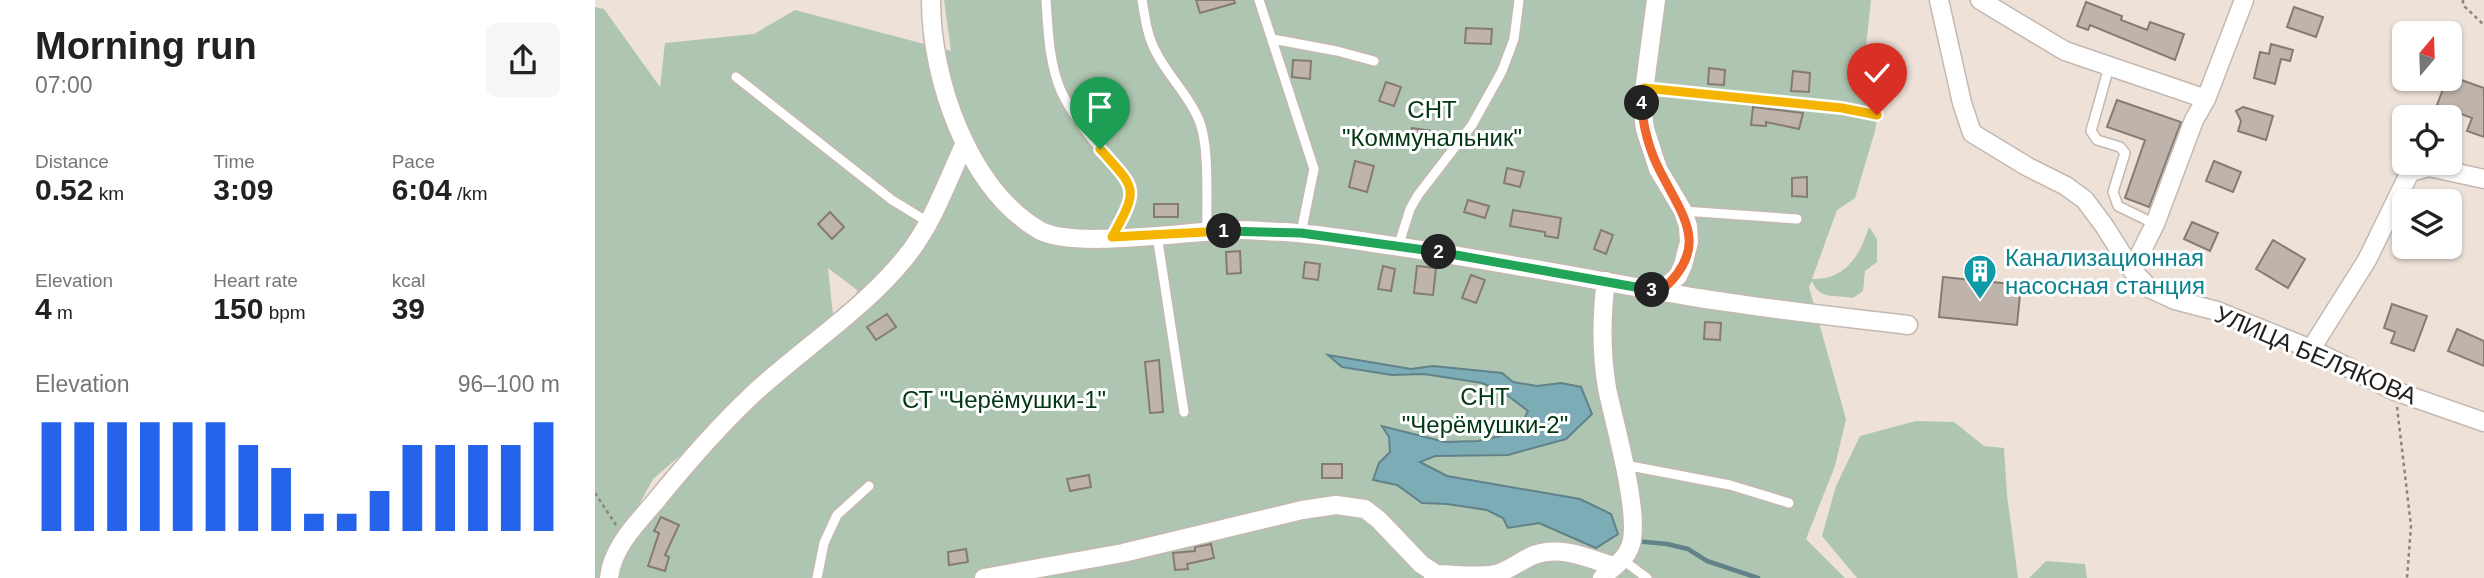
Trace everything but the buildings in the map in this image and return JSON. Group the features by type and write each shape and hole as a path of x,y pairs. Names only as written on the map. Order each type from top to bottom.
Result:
{"street":[{"path":"931,0 941,80 964,145 986,179 1020,217 1042,232 1072,238 1238,230 1301,233 1661,291 1908,326"},
{"path":"1656,0 1642,106 1645,129 1658,169 1683,211 1689,242 1678,276 1661,291"},
{"name":"УЛИЦА БЕЛЯКОВА","path":"1940,0 1962,103 1972,133 2028,167 2066,186 2085,200 2132,270 2149,288 2175,300 2217,311 2311,349 2395,391 2484,422"},
{"path":"1980,0 2064,51 2206,99"},
{"path":"2132,270 2155,224 2194,120 2206,99 2244,0"},
{"path":"609,578 610,566 625,538 689,461 751,396 861,303 906,257 928,222 964,145"},
{"path":"2311,349 2367,260 2410,172 2429,167 2484,179"},
{"path":"984,578 1123,553 1302,510 1336,505 1365,509 1434,576 1498,574 1535,555 1561,551 1575,553 1613,568 1631,545 1634,528 1607,386 1601,335 1606,281"}],"lane":[{"path":"1046,0 1050,48 1061,89 1073,113 1129,181 1132,193 1129,205 1112,237"},
{"path":"1142,0 1148,32 1156,53 1201,123 1205,150 1207,232"},
{"path":"1259,0 1314,169 1301,233"},
{"path":"1398,247 1410,209 1418,195 1472,125 1502,71 1514,39 1519,0"},
{"path":"1272,39 1374,61"},
{"path":"2109,67 2091,131 2097,140 2120,147 2125,153 2113,192 2118,206 2155,224"},
{"path":"736,77 892,200 928,222"},
{"path":"1644,88 1842,108 1877,115"},
{"path":"1683,211 1797,219"},
{"path":"1157,235 1184,412"},
{"path":"1623,464 1730,485 1789,503"},
{"path":"817,578 824,543 837,515 869,486"},
{"path":"1613,568 1647,578"}],"path":[{"path":"2463,0 2463,5 2484,25"},
{"path":"2395,391 2411,526 2407,578"},
{"path":"595,493 625,538"}],"green space":[{"path":"944,0 1871,0 1865,54 1887,58 1875,131 1855,198 1837,210 1812,279 1834,275 1850,264 1869,227 1877,239 1877,262 1865,271 1863,291 1853,298 1829,296 1819,292 1812,281 1809,287 1846,419 1835,466 1806,539 1845,578 595,578 595,7 604,9 660,87 665,43 754,34 795,10 951,51","holes":["828,268 857,290 855,301 804,342 833,315","705,434 622,536 653,479"]},
{"path":"1916,421 1954,422 1984,446 2004,448 2018,578 1857,578 1822,536 1836,486 1860,436"},
{"path":"2046,561 2085,564 2087,578 2029,578"}],"water":[{"path":"1328,355 1411,369 1433,366 1502,373 1513,382 1537,386 1561,383 1581,387 1592,414 1566,439 1508,455 1435,456 1420,462 1447,476 1580,499 1611,514 1618,534 1596,548 1539,523 1508,528 1503,518 1487,510 1422,503 1397,485 1373,480 1379,463 1390,452 1389,437 1382,426 1445,442 1478,441 1518,432 1528,411 1503,392 1482,383 1424,374 1392,375 1342,367"}],"waterway":[{"path":"1635,541 1688,549 1707,561 1758,578"}],"place":[{"name":"Канализационная насосная станция","path":"1980,301"}],"route":[{"path":"1100,149 1129,181 1132,193 1129,205 1112,237 1238,230 1301,233 1463,256 1661,291 1678,276 1683,265 1689,242 1688,226 1683,211 1658,169 1645,129 1642,106 1644,88 1842,108 1877,115"}],"park label":[{"name":"СНТ \"Коммунальник\"","path":"1432,123"},
{"name":"СТ \"Черёмушки-1\"","path":"1004,399"},
{"name":"СНТ \"Черёмушки-2\"","path":"1485,410"}]}
